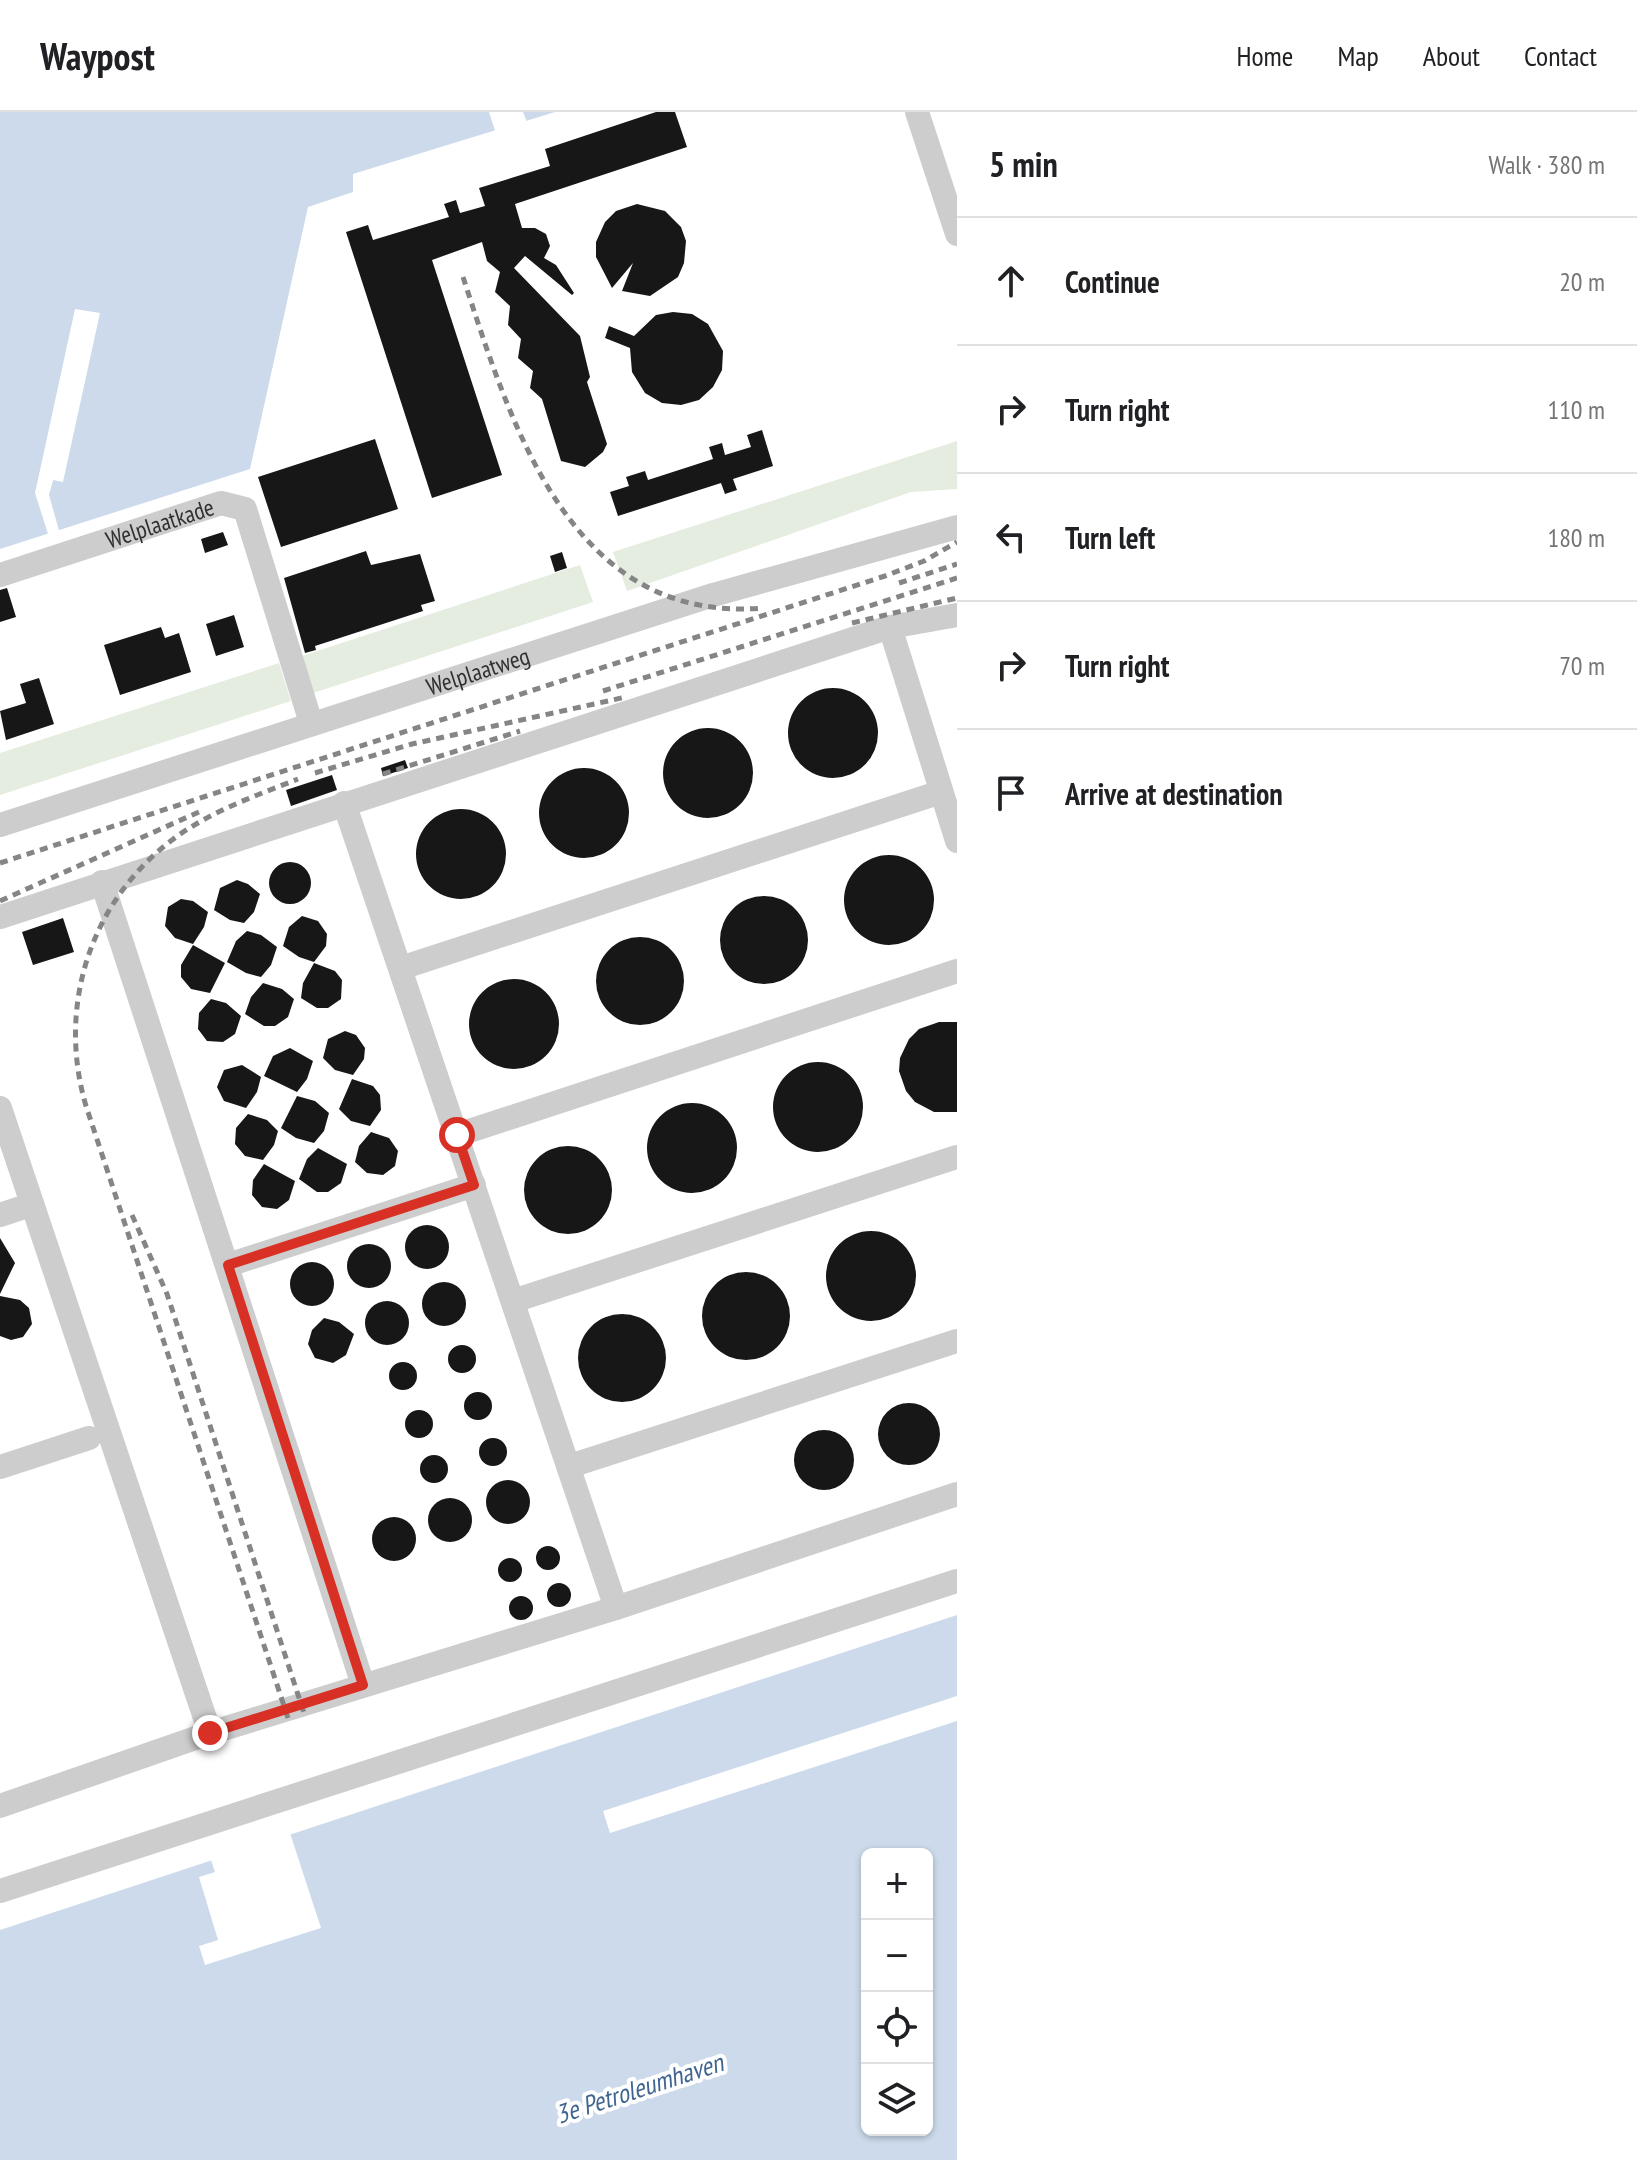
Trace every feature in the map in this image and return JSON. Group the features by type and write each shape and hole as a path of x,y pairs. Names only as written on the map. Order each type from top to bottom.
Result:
{"lane":[{"path":"917,112 956,228"},
{"name":"Welplaatkade","path":"0,575 60,552 221,503 245,509 311,723"},
{"name":"Welplaatweg","path":"0,825 713,595 957,527"},
{"path":"0,917 890,627 957,615"},
{"path":"890,627 957,841"},
{"path":"401,968 941,792"},
{"path":"344,803 616,1608"},
{"path":"102,882 363,1685"},
{"path":"457,1135 957,971"},
{"path":"0,1108 210,1733"},
{"path":"513,1301 957,1157"},
{"path":"228,1265 474,1185"},
{"path":"0,1215 27,1206"},
{"path":"570,1466 957,1341"},
{"path":"0,1467 89,1438"},
{"path":"0,1806 210,1733 616,1608 957,1494"},
{"path":"0,1891 957,1581"}],"shaded area":[{"path":"957,441 957,489 911,492 627,591 613,552"},
{"path":"580,565 593,602 313,693 302,656"},
{"path":"279,663 291,701 0,795 0,753"}],"water":[{"path":"0,112 555,112 353,174 353,192 308,207 250,469 0,549"},
{"name":"3e Petroleumhaven","path":"957,1615 957,2160 0,2160 0,1930"}],"pier":[{"path":"489,112 523,112 528,125 497,137"},
{"path":"75,309 100,313 63,482 53,480 49,495 60,534 49,537 35,493"},
{"path":"957,1696 957,1721 610,1833 603,1811"},
{"path":"289,1830 321,1928 205,1965 199,1946 218,1940 199,1877 215,1872 210,1857"}],"building":[{"path":"656,112 675,112 687,147 515,204 522,228 535,228 546,234 550,246 544,258 556,265 574,293 572,295 525,256 514,268 580,336 590,377 587,382 607,444 603,452 585,467 561,461 542,399 530,388 533,371 518,358 521,339 508,325 510,306 495,292 500,272 487,261 482,242 432,260 502,475 432,498 346,232 368,225 373,240 449,217 444,204 456,200 460,213 485,206 479,188 550,166 545,149"},
{"path":"637,204 665,211 681,227 686,241 684,263 678,277 650,296 622,291 633,263 612,288 596,257 596,242 605,222 616,211"},
{"path":"673,312 692,314 708,324 723,351 722,370 713,387 699,400 681,405 662,403 645,393 632,372 630,348 605,338 609,326 634,336 656,315"},
{"path":"762,430 773,466 733,479 737,490 725,494 721,483 618,516 610,492 629,486 626,477 645,471 648,480 713,459 709,447 722,443 725,455 751,447 747,435"},
{"path":"375,439 398,509 281,547 258,477"},
{"path":"223,532 228,545 205,553 201,539"},
{"path":"366,551 371,565 420,554 435,601 421,605 423,611 315,646 316,650 305,653 284,578"},
{"path":"562,552 567,568 555,572 550,556"},
{"path":"7,588 16,617 0,622 0,590"},
{"path":"234,615 244,647 216,656 206,624"},
{"path":"161,627 165,638 179,633 191,672 120,695 104,645"},
{"path":"39,678 54,724 6,740 0,711 26,703 20,684"},
{"path":"833,688 850,691 865,701 875,716 878,733 875,750 865,765 850,775 833,778 816,775 801,765 791,750 788,733 791,716 801,701 816,691"},
{"path":"708,728 725,732 740,741 749,756 753,773 749,790 740,805 725,814 708,818 691,814 676,805 667,790 663,773 667,756 676,741 691,732"},
{"path":"405,760 408,768 383,776 381,768"},
{"path":"584,768 601,772 616,781 625,796 629,813 625,830 616,845 601,854 584,858 567,854 552,845 543,830 539,813 543,796 552,781 567,772"},
{"path":"332,775 337,790 291,806 286,790"},
{"path":"461,809 478,812 493,822 503,837 506,854 503,871 493,886 478,896 461,899 444,896 429,886 419,871 416,854 419,837 429,822 444,812"},
{"path":"889,855 906,858 921,868 931,883 934,900 931,917 921,932 906,942 889,945 872,942 857,932 847,917 844,900 847,883 857,868 872,858"},
{"path":"290,862 305,868 311,883 305,898 290,904 275,898 269,883 275,868"},
{"path":"237,880 260,894 254,912 244,923 230,920 214,910 220,888"},
{"path":"755,896 773,896 789,903 801,915 808,931 808,949 801,965 789,977 773,984 755,984 739,977 727,965 720,949 720,931 727,915 739,903"},
{"path":"181,899 193,901 208,912 204,927 193,944 175,938 165,926 168,907"},
{"path":"302,916 318,921 327,934 326,946 314,962 299,957 283,946 289,927"},
{"path":"63,918 74,952 33,965 22,932"},
{"path":"247,931 261,935 277,947 271,965 261,977 227,962 236,941"},
{"path":"640,937 665,944 677,956 684,981 677,1006 665,1018 640,1025 615,1018 603,1006 596,981 603,956 615,944"},
{"path":"193,945 225,963 210,993 191,989 181,977 181,965"},
{"path":"314,963 335,971 342,980 341,999 328,1008 317,1008 301,998 303,983"},
{"path":"514,979 531,982 546,992 556,1007 559,1024 556,1041 546,1056 531,1066 514,1069 497,1066 482,1056 472,1041 469,1024 472,1007 482,992 497,982"},
{"path":"263,983 282,989 294,999 288,1017 275,1026 264,1026 245,1014 251,997"},
{"path":"211,999 226,1003 241,1016 235,1034 223,1042 207,1041 198,1029 199,1013"},
{"path":"939,1022 957,1022 957,1112 934,1112 915,1102 906,1091 899,1071 900,1058 909,1039 919,1029"},
{"path":"345,1031 356,1035 365,1048 364,1059 353,1075 335,1070 323,1058 328,1039"},
{"path":"290,1048 313,1061 307,1079 297,1092 264,1076 273,1056"},
{"path":"818,1062 835,1066 850,1075 859,1090 863,1107 859,1124 850,1139 835,1148 818,1152 801,1148 786,1139 777,1124 773,1107 777,1090 786,1075 801,1066"},
{"path":"242,1065 261,1077 257,1092 246,1108 224,1101 217,1087 224,1070"},
{"path":"352,1079 373,1086 380,1095 381,1110 370,1126 351,1121 339,1109"},
{"path":"297,1096 315,1101 329,1113 324,1131 314,1143 296,1138 281,1128"},
{"path":"692,1103 709,1107 724,1116 733,1131 737,1148 733,1165 724,1180 709,1189 692,1193 675,1189 660,1180 651,1165 647,1148 651,1131 660,1116 675,1107"},
{"path":"248,1114 267,1120 278,1131 274,1145 263,1160 245,1156 235,1144 236,1128"},
{"path":"371,1132 389,1138 398,1151 395,1166 383,1175 367,1173 355,1162 359,1146"},
{"path":"568,1146 585,1149 599,1159 609,1173 612,1190 609,1207 599,1221 585,1231 568,1234 551,1231 537,1221 527,1207 524,1190 527,1173 537,1159 551,1149"},
{"path":"318,1148 347,1164 341,1183 328,1192 317,1192 299,1179 307,1159"},
{"path":"264,1164 295,1181 289,1200 277,1209 262,1207 252,1195 253,1180"},
{"path":"427,1225 442,1232 449,1247 442,1262 427,1269 412,1262 405,1247 412,1232"},
{"path":"871,1231 888,1235 903,1244 912,1259 916,1276 912,1293 903,1308 888,1317 871,1321 854,1317 839,1308 830,1293 826,1276 830,1259 839,1244 854,1235"},
{"path":"0,1238 15,1263 0,1294"},
{"path":"369,1244 384,1251 391,1266 384,1281 369,1288 354,1281 347,1266 354,1251"},
{"path":"312,1262 327,1269 334,1284 327,1299 312,1306 297,1299 290,1284 297,1269"},
{"path":"746,1272 771,1279 783,1291 790,1316 783,1341 771,1353 746,1360 721,1353 709,1341 702,1316 709,1291 721,1279"},
{"path":"444,1282 459,1289 466,1304 459,1319 444,1326 429,1319 422,1304 429,1289"},
{"path":"0,1296 20,1300 29,1308 32,1324 23,1337 11,1340 0,1336"},
{"path":"387,1301 402,1308 409,1323 402,1338 387,1345 372,1338 365,1323 372,1308"},
{"path":"622,1314 639,1318 653,1327 662,1341 666,1358 662,1375 653,1389 639,1398 622,1402 605,1398 591,1389 582,1375 578,1358 582,1341 591,1327 605,1318"},
{"path":"324,1318 339,1322 354,1334 346,1355 333,1363 315,1358 308,1344 312,1330"},
{"path":"462,1345 472,1349 476,1359 472,1369 462,1373 452,1369 448,1359 452,1349"},
{"path":"403,1362 413,1366 417,1376 413,1386 403,1390 393,1386 389,1376 393,1366"},
{"path":"478,1392 488,1396 492,1406 488,1416 478,1420 468,1416 464,1406 468,1396"},
{"path":"909,1403 931,1412 940,1434 931,1456 909,1465 887,1456 878,1434 887,1412"},
{"path":"419,1410 429,1414 433,1424 429,1434 419,1438 409,1434 405,1424 409,1414"},
{"path":"824,1430 836,1432 845,1439 852,1448 852,1472 845,1481 836,1488 824,1490 812,1488 803,1481 796,1472 794,1460 796,1448 803,1439 812,1432"},
{"path":"493,1438 503,1442 507,1452 503,1462 493,1466 483,1462 479,1452 483,1442"},
{"path":"434,1455 444,1459 448,1469 444,1479 434,1483 424,1479 420,1469 424,1459"},
{"path":"508,1480 523,1487 530,1502 523,1517 508,1524 493,1517 486,1502 493,1487"},
{"path":"450,1498 465,1505 472,1520 465,1535 450,1542 435,1535 428,1520 435,1505"},
{"path":"394,1517 409,1524 416,1539 409,1554 394,1561 379,1554 372,1539 379,1524"},
{"path":"548,1546 557,1549 560,1558 557,1567 548,1570 539,1567 536,1558 539,1549"},
{"path":"505,1558 515,1558 522,1565 522,1575 515,1582 505,1582 498,1575 498,1565"},
{"path":"554,1583 564,1583 571,1590 571,1600 564,1607 554,1607 547,1600 547,1590"},
{"path":"516,1596 526,1596 533,1603 533,1613 526,1620 516,1620 509,1613 509,1603"}],"railway":[{"path":"463,277 503,393 528,451 559,504 596,550 642,584 697,605 764,608"},
{"path":"0,863 885,576 924,561 957,542"},
{"path":"899,583 957,564"},
{"path":"603,691 957,578"},
{"path":"852,623 957,598"},
{"path":"315,773 412,744 626,697"},
{"path":"383,774 520,731"},
{"path":"288,1718 86,1106 78,1069 76,1032 79,995 87,960 119,894 143,865 201,821 298,779"},
{"path":"0,901 201,811"},
{"path":"132,1215 167,1294 304,1713"}],"route":[{"path":"210,1733 363,1685 228,1265 474,1185 457,1135"}]}
